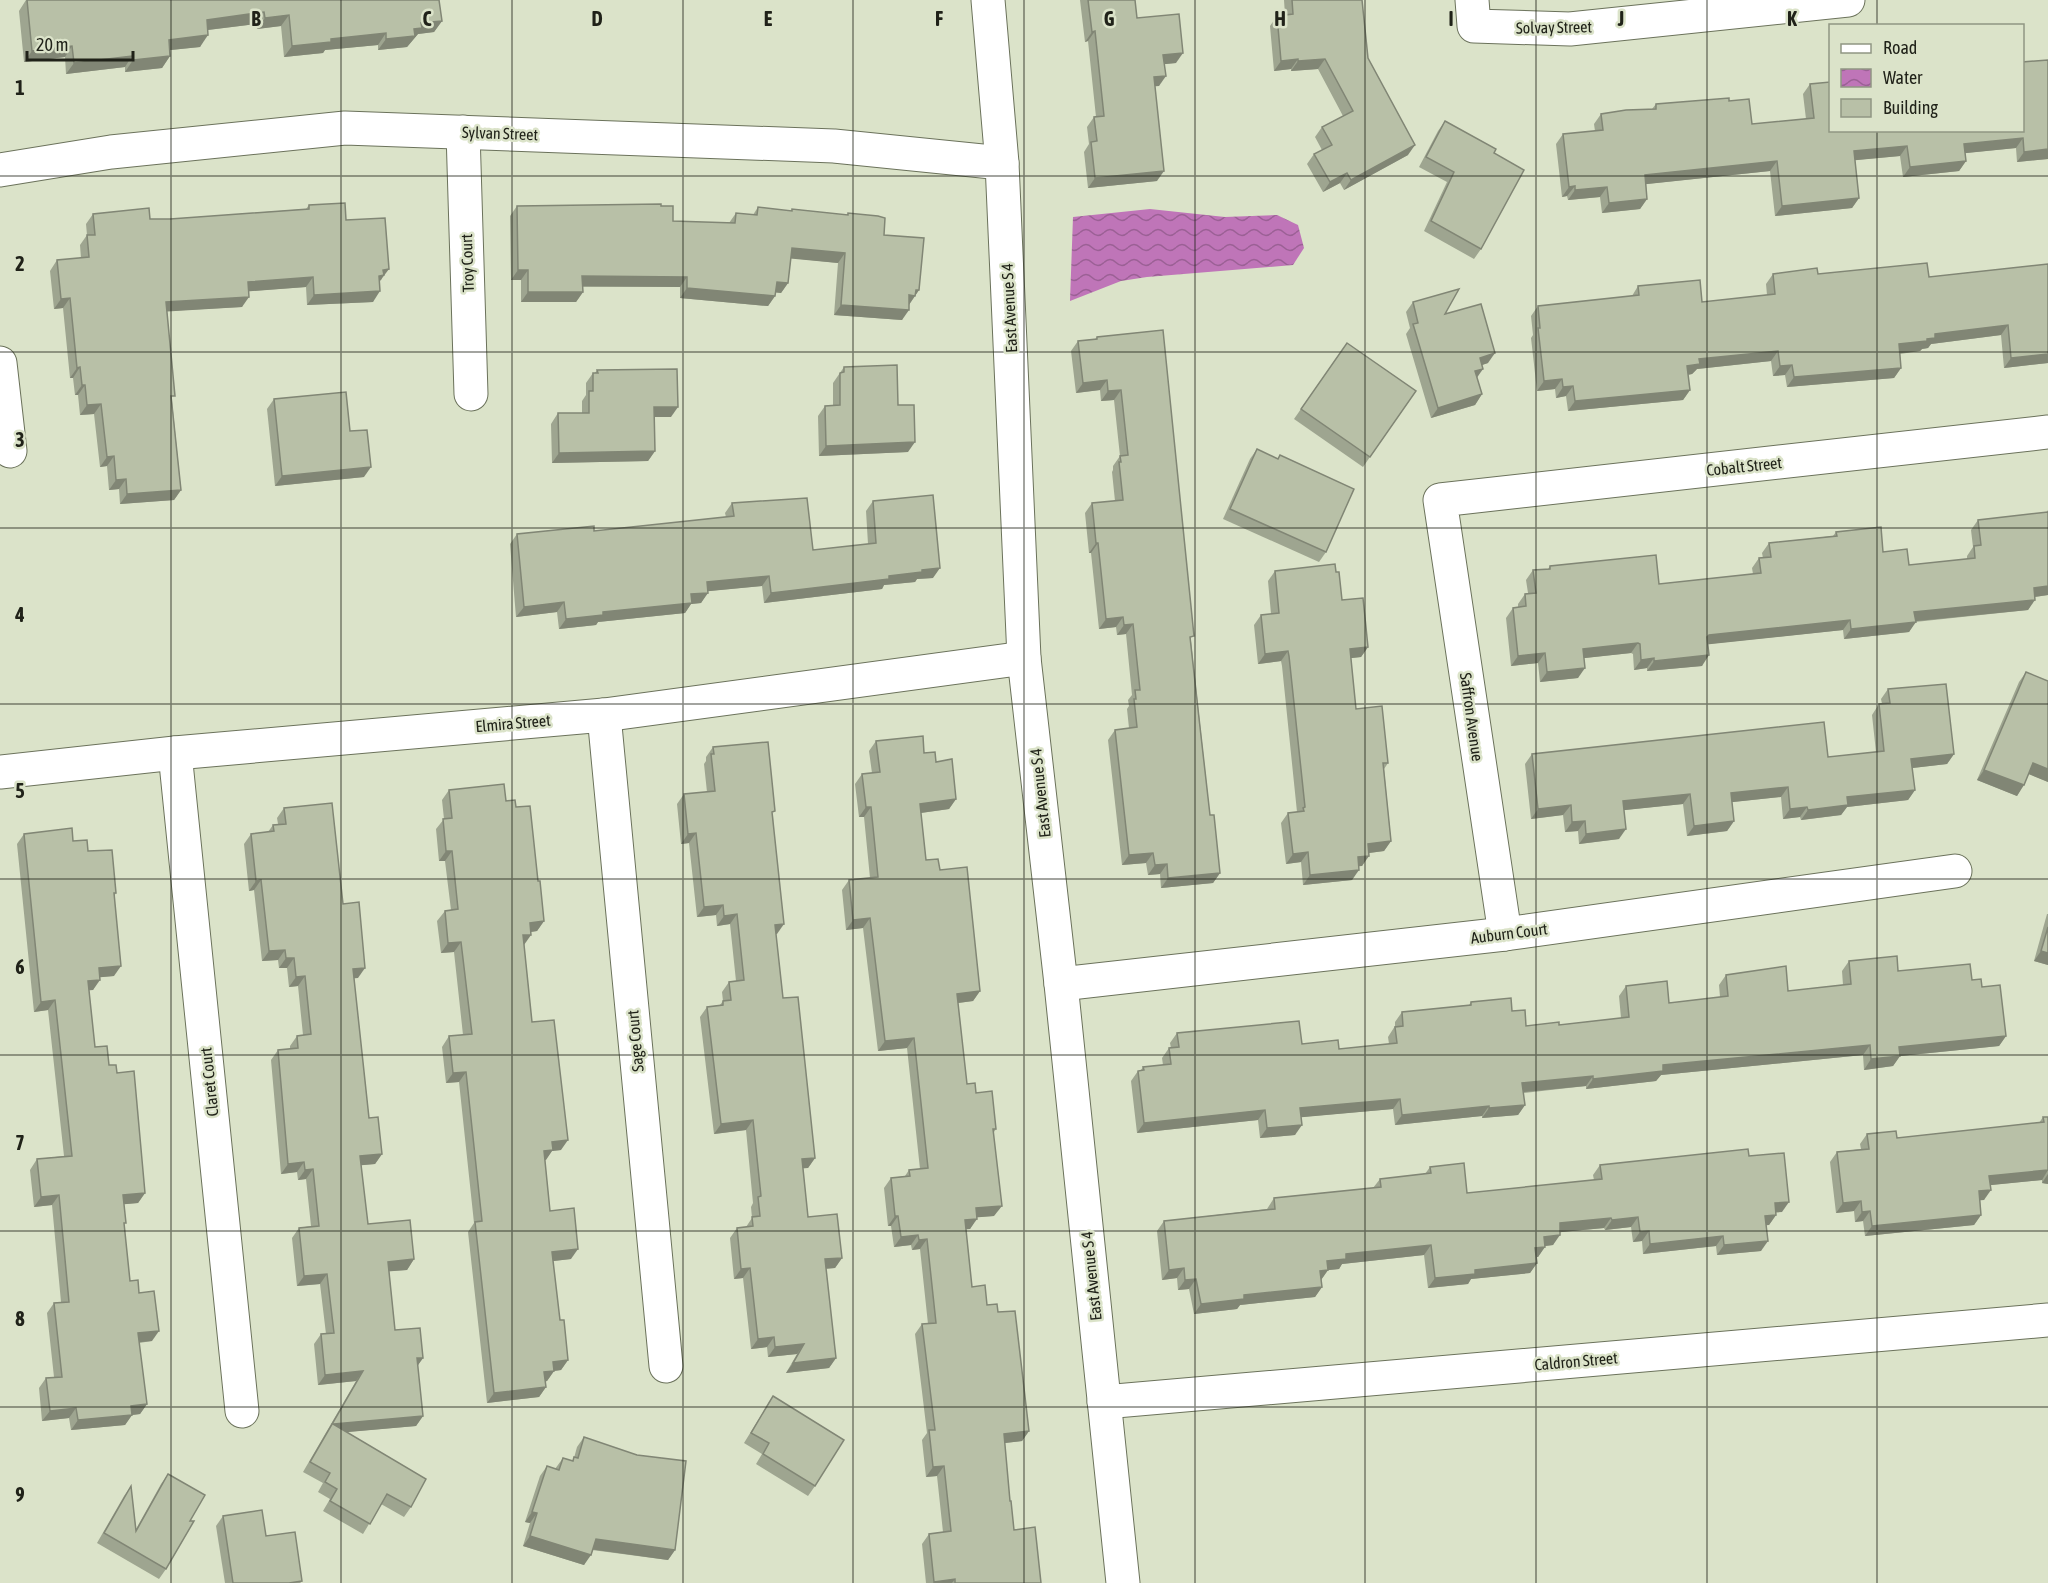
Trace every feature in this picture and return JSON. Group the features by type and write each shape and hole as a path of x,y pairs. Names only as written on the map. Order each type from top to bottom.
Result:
{"street":[{"name":"East Avenue S 4","path":"988,0 1002,163 1024,658 1124,1583"},
{"name":"Solvay Street","path":"1473,13 1570,29 1848,0"},
{"name":"Sylvan Street","path":"0,170 111,152 345,128 834,146 1002,163"},
{"name":"Troy Court","path":"463,132 471,394"},
{"path":"0,363 10,451"},
{"name":"Cobalt Street","path":"1440,500 2048,432"},
{"name":"Saffron Avenue","path":"1440,500 1504,934"},
{"name":"Elmira Street","path":"0,772 175,753 604,715 1024,658"},
{"name":"Sage Court","path":"604,715 666,1366"},
{"name":"Claret Court","path":"175,753 242,1412"},
{"name":"Auburn Court","path":"1061,984 1504,934 1955,871"},
{"name":"Caldron Street","path":"1104,1402 2048,1320"}],"water":[{"path":"1150,209 1225,217 1277,215 1298,225 1304,248 1293,265 1121,281 1070,301 1073,217"}],"building":[{"path":"27,0 439,0 442,21 421,23 422,28 414,29 415,36 386,39 386,33 292,46 289,15 265,18 264,12 207,20 208,35 169,40 170,56 133,60 132,56 74,63 72,46 32,51"},
{"path":"1088,0 1135,0 1137,18 1179,14 1183,53 1163,55 1166,76 1154,77 1164,171 1095,178 1091,142 1097,141 1094,117 1104,116 1095,31 1092,32"},
{"path":"1292,0 1362,0 1368,58 1415,145 1351,180 1347,173 1330,182 1314,154 1332,145 1322,127 1353,111 1325,59 1281,61 1277,16 1293,14"},
{"path":"2048,60 2048,149 2024,152 2023,138 1964,144 1966,161 1910,167 1907,146 1854,151 1859,198 1782,206 1777,161 1645,175 1647,199 1609,203 1607,187 1575,190 1575,186 1569,187 1563,134 1603,130 1601,114 1656,109 1656,104 1729,98 1729,101 1749,99 1752,124 1814,118 1810,84 1829,82 1829,132 2024,132 2024,62"},
{"path":"1445,121 1496,149 1494,153 1524,170 1481,249 1431,221 1454,172 1426,157"},
{"path":"345,203 346,220 385,218 389,269 383,270 384,275 379,276 380,291 314,295 313,277 248,282 249,297 166,302 175,396 171,396 181,490 127,494 126,479 116,480 114,456 107,457 101,404 87,405 85,385 82,385 80,367 77,368 70,298 61,299 57,260 89,257 87,235 95,235 93,214 149,208 150,219 170,219 309,209 309,205"},
{"path":"661,204 661,206 673,206 673,221 735,223 736,213 757,215 758,207 885,218 884,235 924,238 919,290 916,290 915,296 909,295 909,310 841,305 845,253 792,248 788,283 777,282 775,296 687,288 687,277 582,276 583,292 528,292 528,270 518,270 517,206"},
{"path":"1927,263 1929,277 2048,264 2048,354 2011,358 2008,325 1935,334 1935,338 1927,339 1927,341 1899,344 1901,368 1794,377 1792,365 1780,366 1778,351 1699,359 1700,364 1687,366 1690,390 1575,401 1573,386 1563,387 1562,379 1544,381 1538,306 1639,295 1638,286 1700,280 1702,302 1775,294 1773,274 1817,268 1818,274"},
{"path":"1459,289 1445,314 1481,304 1495,353 1480,358 1483,369 1475,371 1482,394 1438,408 1413,324 1418,323 1413,302"},
{"path":"1163,330 1194,636 1190,637 1210,815 1214,815 1220,873 1168,878 1167,864 1155,865 1153,853 1129,855 1115,730 1137,727 1134,699 1136,699 1135,690 1140,690 1133,624 1124,625 1123,617 1106,619 1092,503 1123,500 1119,462 1121,462 1120,456 1128,455 1121,390 1108,391 1107,380 1083,383 1078,341"},
{"path":"1347,343 1416,391 1370,457 1301,409"},
{"path":"897,365 898,405 914,405 915,442 826,446 825,406 840,405 840,373 844,372 844,367"},
{"path":"677,369 678,407 654,407 655,451 559,453 558,413 589,413 589,391 593,391 593,373 598,373 597,370"},
{"path":"346,392 350,431 367,430 371,467 282,476 274,399"},
{"path":"1257,449 1278,459 1280,455 1354,489 1326,552 1230,509"},
{"path":"933,495 940,568 889,576 889,579 771,593 769,576 707,582 708,593 691,594 692,603 603,612 603,615 566,619 564,602 524,607 517,534 594,526 594,531 734,516 732,503 807,498 813,550 876,543 873,501"},
{"path":"2048,512 2048,586 2034,588 2035,600 1914,612 1916,622 1851,629 1850,620 1709,635 1707,637 1709,655 1654,661 1654,658 1641,660 1638,643 1583,649 1585,668 1547,672 1545,653 1518,656 1513,608 1526,606 1525,594 1536,593 1533,570 1550,569 1550,566 1656,555 1659,584 1761,573 1759,558 1771,557 1769,543 1837,536 1836,532 1881,527 1883,552 1907,549 1909,565 1975,558 1974,546 1981,545 1978,520"},
{"path":"1335,564 1336,572 1339,572 1342,600 1363,598 1368,647 1350,649 1356,709 1382,706 1388,763 1383,763 1391,841 1368,844 1369,856 1358,857 1359,870 1310,875 1308,852 1293,854 1288,813 1304,811 1305,807 1289,656 1288,651 1265,654 1261,615 1279,613 1275,571"},
{"path":"2026,672 2048,681 2048,769 2033,763 2024,785 1984,770"},
{"path":"1946,684 1954,754 1911,759 1915,790 1847,797 1848,805 1808,810 1807,807 1790,809 1788,787 1731,793 1734,821 1694,826 1690,794 1623,801 1626,829 1586,834 1585,821 1572,822 1571,805 1538,809 1532,754 1824,722 1828,757 1884,751 1879,704 1890,703 1888,689"},
{"path":"923,736 924,753 935,752 936,762 952,759 956,799 920,804 926,860 938,859 940,870 967,867 980,991 957,994 967,1084 975,1083 976,1093 992,1091 996,1129 993,1129 1002,1206 976,1208 977,1219 965,1220 972,1287 985,1285 987,1305 997,1304 998,1312 1015,1311 1029,1431 1004,1434 1010,1501 1014,1530 1035,1527 1041,1583 955,1583 955,1579 934,1582 929,1534 951,1531 944,1466 933,1467 929,1430 935,1430 922,1324 936,1323 927,1239 919,1240 918,1235 901,1237 898,1216 895,1216 891,1178 910,1176 909,1170 928,1168 914,1038 885,1041 870,918 853,920 849,880 878,877 871,807 866,807 862,774 880,772 876,741"},
{"path":"768,742 775,811 772,812 784,924 775,925 783,998 798,997 815,1158 802,1159 808,1217 837,1214 842,1258 825,1259 836,1358 793,1363 804,1344 775,1347 774,1337 758,1339 750,1268 741,1269 737,1228 753,1226 752,1217 760,1216 758,1197 761,1196 753,1120 721,1124 707,1007 723,1005 723,1001 731,1000 729,982 744,980 737,914 724,916 723,905 704,907 696,833 688,834 684,794 715,791 711,754 714,754 713,747"},
{"path":"504,784 506,801 515,800 516,807 530,806 544,921 530,923 531,935 523,935 532,1022 554,1020 568,1140 552,1142 553,1150 544,1151 550,1211 574,1208 578,1249 552,1252 560,1320 564,1320 568,1360 553,1362 554,1371 544,1372 546,1387 494,1393 475,1222 482,1221 466,1072 453,1073 449,1036 472,1034 461,942 448,943 445,911 458,909 452,851 446,851 443,819 452,818 449,790"},
{"path":"332,803 343,904 359,902 365,968 353,969 369,1118 378,1117 382,1154 360,1156 368,1224 410,1220 414,1259 388,1262 395,1330 420,1328 423,1358 417,1358 423,1416 333,1424 426,1479 411,1507 387,1494 370,1524 330,1501 337,1489 325,1482 330,1473 310,1462 363,1371 325,1375 321,1334 334,1333 327,1274 304,1276 299,1228 319,1226 313,1169 305,1170 304,1162 288,1164 278,1050 298,1048 297,1036 311,1034 305,976 296,977 294,958 286,958 285,950 269,951 261,880 256,881 251,834 274,831 273,825 286,824 284,808"},
{"path":"72,828 73,841 87,840 88,851 112,850 121,966 99,968 100,980 88,981 95,1047 107,1046 109,1065 116,1065 117,1073 134,1071 145,1193 123,1195 126,1223 124,1223 130,1281 138,1280 139,1293 154,1291 159,1331 138,1333 147,1404 131,1406 132,1415 78,1420 76,1408 50,1411 46,1378 62,1377 54,1303 69,1302 59,1195 41,1197 37,1159 72,1156 55,1000 41,1002 24,834"},
{"path":"2048,927 2048,953 2041,951"},
{"path":"1897,956 1898,971 1970,964 1972,980 1981,979 1982,987 2000,985 2006,1036 1899,1047 1900,1056 1871,1059 1870,1045 1663,1065 1663,1071 1593,1079 1593,1076 1522,1083 1525,1105 1489,1108 1489,1106 1402,1115 1400,1099 1300,1108 1302,1125 1267,1128 1265,1110 1144,1123 1138,1071 1144,1070 1143,1067 1171,1064 1169,1048 1179,1047 1177,1033 1299,1021 1302,1044 1338,1040 1339,1049 1397,1043 1395,1027 1403,1026 1402,1012 1471,1005 1471,1002 1511,998 1512,1011 1525,1010 1526,1026 1559,1022 1559,1025 1629,1017 1626,986 1667,981 1669,1003 1728,996 1726,975 1786,966 1788,991 1851,984 1849,961"},
{"path":"2043,1117 2048,1117 2048,1170 1989,1176 1991,1190 1979,1191 1981,1215 1872,1226 1870,1211 1862,1212 1861,1201 1843,1203 1837,1152 1869,1149 1867,1134 1896,1131 1897,1138 2044,1122"},
{"path":"1748,1149 1749,1156 1784,1153 1789,1202 1775,1203 1776,1215 1765,1216 1768,1241 1724,1245 1723,1236 1650,1244 1649,1231 1640,1232 1638,1217 1560,1223 1560,1235 1544,1237 1545,1247 1535,1248 1537,1263 1475,1270 1475,1274 1435,1278 1431,1245 1346,1254 1346,1259 1327,1261 1328,1270 1320,1271 1322,1287 1244,1295 1244,1299 1201,1304 1196,1279 1185,1280 1184,1268 1169,1270 1164,1221 1275,1209 1274,1198 1381,1187 1380,1179 1431,1173 1430,1167 1464,1163 1467,1193 1602,1179 1600,1165"},
{"path":"773,1396 844,1440 815,1486 763,1454 769,1443 751,1433"},
{"path":"584,1437 637,1455 686,1461 675,1550 596,1539 591,1555 530,1536 537,1513 532,1512 547,1466 559,1470 563,1458 573,1461 574,1457 578,1458"},
{"path":"168,1474 205,1495 190,1521 194,1521 166,1569 104,1533 131,1486 136,1531"},
{"path":"262,1510 266,1536 295,1532 302,1581 233,1583 223,1516"}]}
